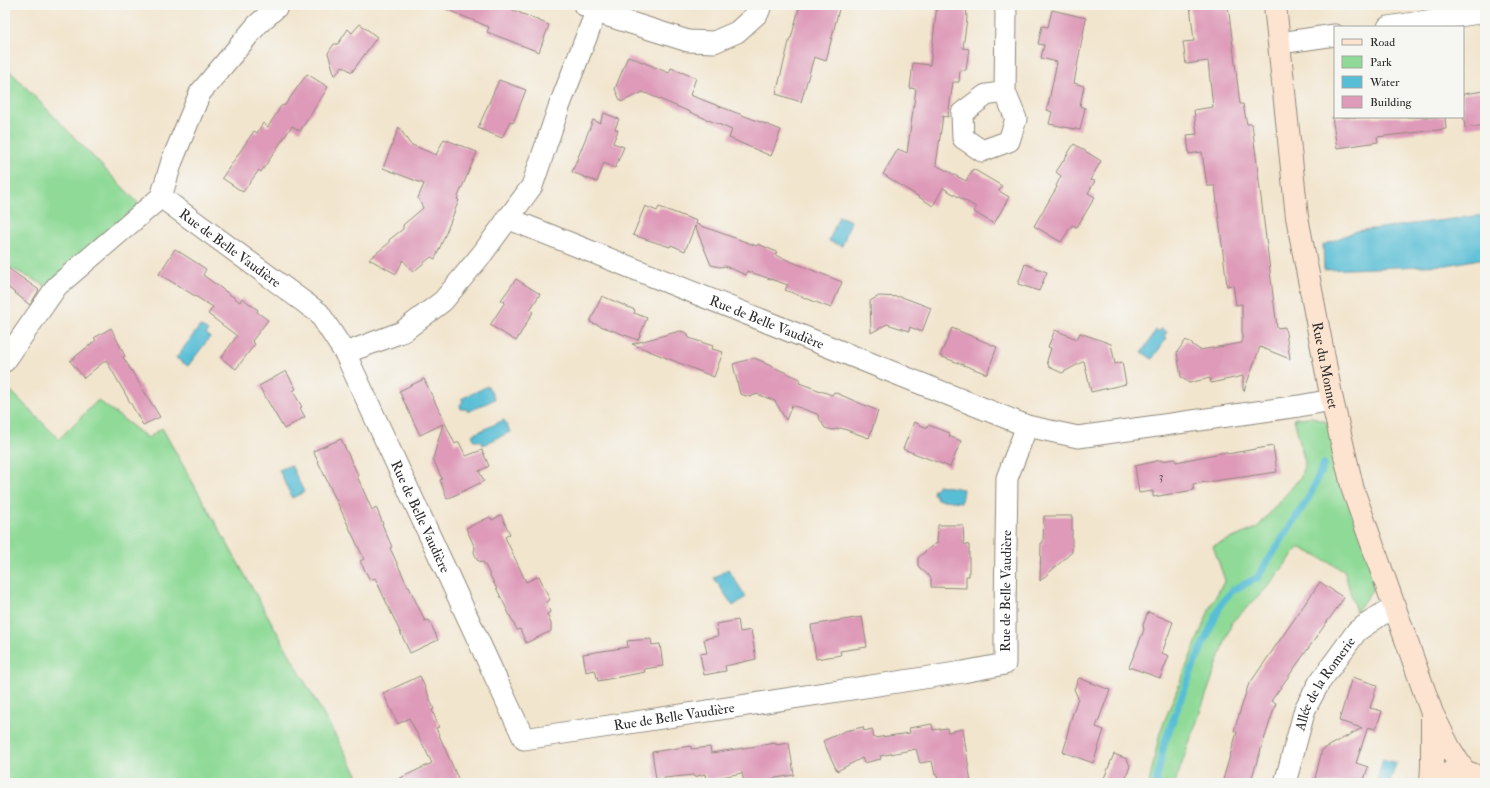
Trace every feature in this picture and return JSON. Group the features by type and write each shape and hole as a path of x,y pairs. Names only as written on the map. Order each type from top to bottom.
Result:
{"street":[{"path":"5,361 57,286 161,197 172,162 200,93 257,25 279,5"},
{"path":"344,353 402,332 443,301 482,254 532,186 590,8 688,41 714,42 737,32 758,13 761,5"},
{"path":"1005,5 1005,92"},
{"name":"Rue du Monnet","path":"1275,5 1297,217 1332,400 1353,490 1432,713 1450,749 1476,773"},
{"path":"1394,26 1485,12"},
{"path":"1280,43 1334,35"},
{"name":"Rue de Belle Vaudière","path":"161,197 319,313 344,353 524,739 963,672 1005,664 1007,478 1027,426"},
{"name":"Rue de Belle Vaudière","path":"507,218 1027,426 1078,437 1332,400"},
{"name":"Allée de la Romerie","path":"1285,783 1305,709 1319,683 1357,631 1382,614 1396,611"},
{"name":"Rue du Monnet","path":"1431,783 1432,713"},
{"path":"1431,783 1440,776 1452,772 1476,773"}],"green space":[{"path":"5,66 139,204 46,286 5,265"},
{"path":"6,386 59,439 98,400 148,438 162,428 362,783 5,783"},
{"path":"1312,417 1329,423 1375,570 1372,590 1356,612 1344,570 1299,547 1265,590 1232,622 1175,783 1149,783 1160,732 1212,603 1225,580 1213,546 1257,528 1300,478 1305,463 1294,418"}],"water":[{"path":"1485,215 1485,258 1447,265 1324,270 1323,245 1356,231"},
{"path":"839,216 851,221 842,246 829,241"},
{"path":"200,326 208,331 206,334 210,337 188,366 176,358"},
{"path":"1161,329 1167,332 1164,336 1167,338 1152,359 1142,352 1156,330 1159,332"},
{"path":"488,386 495,399 468,412 466,409 461,409 460,405 463,401 461,399"},
{"path":"504,420 510,432 483,445 481,441 475,441 472,435"},
{"path":"291,465 304,492 292,498 279,470"},
{"path":"938,485 963,489 961,502 936,499 936,495 933,494 934,489 937,488"},
{"path":"728,569 746,597 733,606 714,578"},
{"path":"1383,759 1396,763 1390,783 1376,783"}],"building":[{"path":"436,5 501,5 549,25 539,52 487,32 489,27"},
{"path":"800,5 840,5 826,61 814,57 801,102 776,94"},
{"path":"937,5 966,5 967,18 963,48 969,49 966,70 960,70 959,82 953,82 948,117 943,116 936,165 966,181 973,169 1002,186 999,191 1009,197 994,224 974,212 976,207 943,188 933,206 883,174 898,149 907,153 916,89 910,88 913,63 930,65"},
{"path":"1190,5 1228,5 1240,104 1243,104 1247,124 1252,124 1277,328 1285,327 1290,359 1260,347 1244,391 1243,376 1211,383 1210,378 1189,383 1181,377 1177,352 1186,340 1200,350 1242,343 1242,304 1236,305 1233,285 1227,286 1215,186 1207,186 1202,152 1189,154 1187,135 1197,134 1194,110 1213,107 1208,61 1186,64 1183,42 1194,41"},
{"path":"1052,10 1086,18 1074,83 1084,86 1080,106 1085,108 1080,130 1049,124 1052,112 1047,110 1057,62 1041,58 1044,45 1038,44 1042,26 1048,27"},
{"path":"360,24 377,37 352,72 342,66 335,76 328,53 334,44 338,44 348,29 352,33"},
{"path":"628,56 669,73 671,68 696,78 690,95 781,130 771,156 729,138 732,130 643,92 621,102 615,89"},
{"path":"307,74 328,87 300,131 292,126 261,172 259,170 243,192 222,178 254,131 257,133 263,123 268,127 281,106 285,105"},
{"path":"499,80 526,90 513,123 510,121 502,138 478,128"},
{"path":"1485,91 1485,125 1465,128 1464,94"},
{"path":"604,113 619,119 615,129 618,130 613,143 624,147 615,168 604,163 597,182 572,172 593,120 600,123"},
{"path":"1332,117 1445,118 1446,129 1377,137 1378,142 1337,148"},
{"path":"399,127 410,144 436,155 444,139 477,152 457,199 459,200 435,259 431,257 413,272 403,260 396,274 369,259 389,243 389,240 403,229 403,225 423,208 418,198 424,184 383,168"},
{"path":"1074,144 1101,161 1090,180 1095,181 1088,193 1095,197 1077,227 1072,225 1061,242 1034,226 1057,187 1056,186 1061,176 1056,172"},
{"path":"645,206 657,211 659,207 697,221 696,224 757,246 758,244 777,252 775,255 842,282 831,308 785,290 788,285 747,271 746,275 725,266 720,267 711,265 695,226 685,251 671,245 670,247 633,235"},
{"path":"175,249 206,269 203,275 240,302 242,298 268,320 252,341 255,344 236,369 221,358 237,336 208,314 213,307 159,274"},
{"path":"1025,264 1047,272 1039,291 1018,284"},
{"path":"5,266 39,290 30,305 5,285"},
{"path":"516,279 540,294 530,310 533,312 516,341 490,325 505,302 501,300"},
{"path":"602,296 635,310 634,313 647,318 638,340 590,322"},
{"path":"879,296 902,297 931,308 922,332 910,327 909,331 887,324 871,333 870,301"},
{"path":"111,328 125,356 123,357 160,417 143,425 106,360 84,378 70,361 96,340 94,338"},
{"path":"952,328 997,347 987,374 940,356"},
{"path":"1055,330 1077,339 1080,333 1111,344 1115,364 1122,362 1126,384 1091,392 1084,361 1062,373 1049,367 1047,361 1051,348 1048,347"},
{"path":"680,331 687,333 689,338 713,346 712,349 723,352 714,377 632,344"},
{"path":"754,358 800,379 799,383 832,395 834,392 878,411 869,438 841,428 833,430 825,428 817,414 792,405 786,420 775,401 757,394 750,397 740,394 733,364"},
{"path":"286,371 296,389 293,391 302,407 300,408 305,417 284,429 259,386"},
{"path":"424,379 455,444 459,442 466,456 482,450 489,466 479,471 484,481 447,499 440,480 442,479 433,459 443,424 420,435 399,391"},
{"path":"914,422 927,428 928,425 950,433 949,436 961,441 950,467 903,449"},
{"path":"341,439 372,510 376,507 392,547 390,548 408,587 425,621 429,620 438,640 410,653 375,578 370,580 360,561 364,559 313,451"},
{"path":"1273,446 1277,472 1193,484 1194,490 1153,497 1153,491 1139,493 1135,466 1161,460 1175,459 1176,462 1226,452 1227,454"},
{"path":"501,515 510,534 505,537 526,582 539,576 550,600 546,602 550,612 547,614 551,624 551,631 526,643 520,629 517,630 484,563 477,560 474,552 475,548 466,528 490,517 492,520"},
{"path":"1044,516 1072,516 1072,552 1040,581 1041,543 1043,543"},
{"path":"938,525 963,525 964,544 969,545 969,576 966,576 966,588 931,587 931,578 918,566 918,558 934,544 937,544"},
{"path":"1320,582 1344,598 1271,701 1276,703 1250,783 1222,783 1237,732 1234,731 1248,686"},
{"path":"1148,612 1173,622 1162,653 1169,656 1160,678 1129,667 1144,630 1143,625"},
{"path":"862,617 867,647 840,651 841,655 816,659 811,625"},
{"path":"738,620 740,632 751,630 756,659 725,666 726,671 704,675 700,654 707,653 704,639 718,636 716,624"},
{"path":"651,639 652,645 660,644 663,666 644,669 645,672 598,681 595,670 586,672 583,654 628,647 627,641"},
{"path":"420,676 434,709 432,710 439,727 436,728 460,783 390,783 432,763 409,718 398,724 383,693"},
{"path":"1352,677 1377,685 1370,708 1382,711 1376,729 1368,727 1356,763 1368,767 1363,783 1314,783 1322,750 1362,728 1339,721"},
{"path":"1079,678 1110,690 1096,727 1104,730 1093,763 1063,752 1078,698 1074,689"},
{"path":"932,724 933,730 947,728 948,732 963,729 971,783 938,783 932,761 920,763 916,749 880,756 881,759 864,763 862,758 837,771 823,741 845,731 863,727 864,731 872,729 874,738 910,733 909,728"},
{"path":"776,743 776,745 789,743 794,775 770,779 770,783 744,783 742,773 706,780 705,774 694,777 693,775 656,779 652,752 691,746 691,749 710,747 711,753"},
{"path":"1114,754 1127,759 1130,766 1124,783 1102,783"}],"waterway":[{"path":"1156,783 1164,744 1193,667 1222,602 1233,590 1257,578 1309,497 1324,464"}]}
